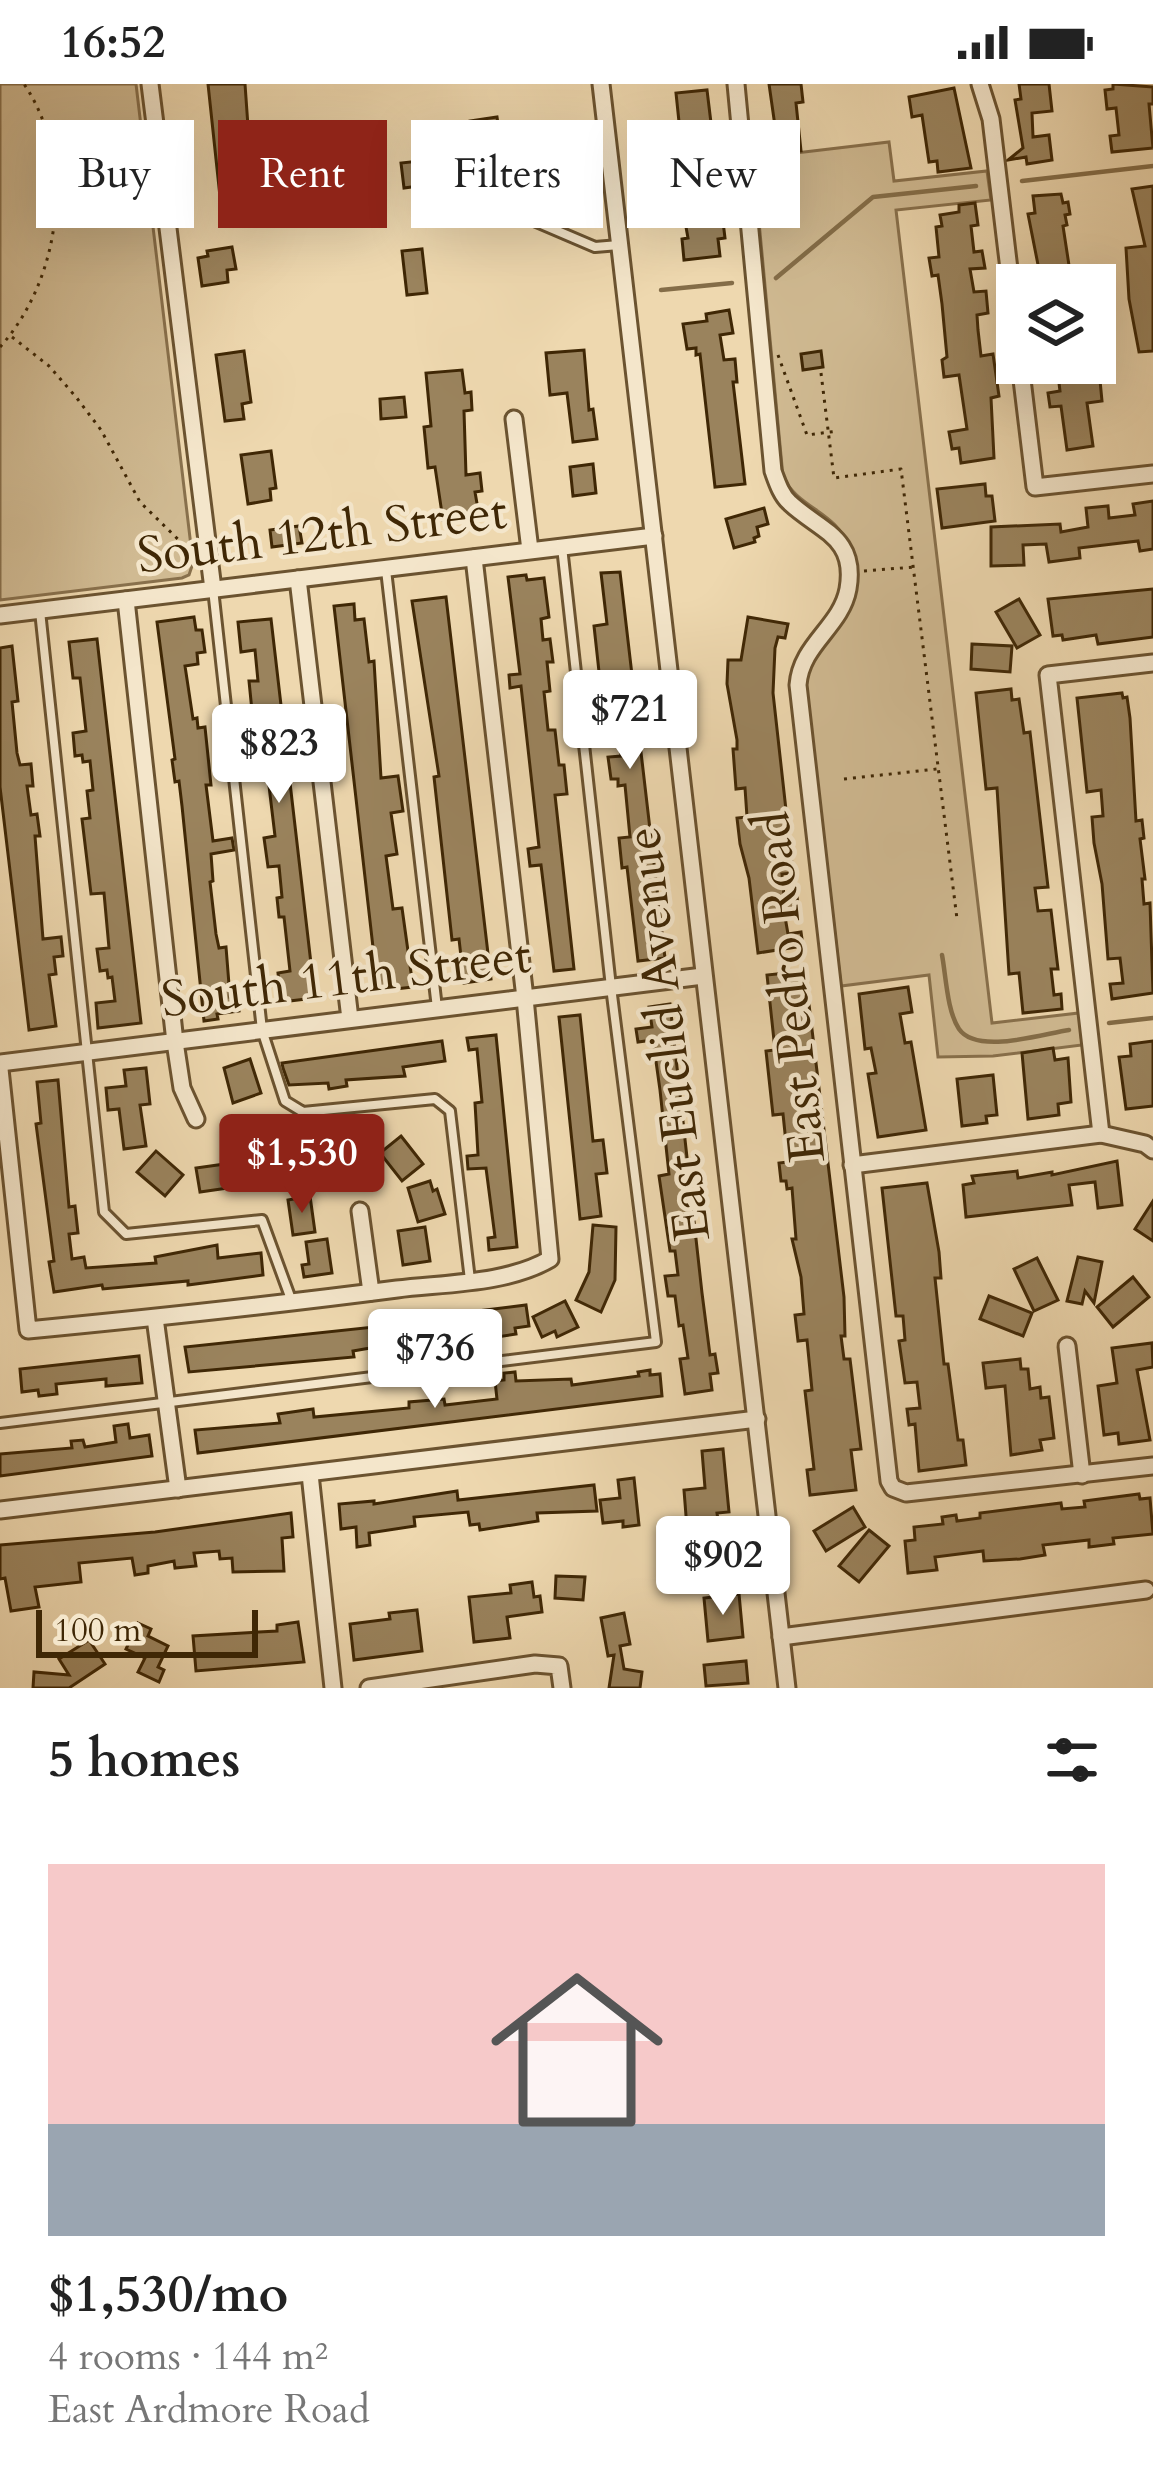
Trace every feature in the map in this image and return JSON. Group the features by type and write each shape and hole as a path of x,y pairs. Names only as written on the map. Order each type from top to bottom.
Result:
{"street":[{"path":"150,84 213,589"},
{"name":"East Euclid Avenue","path":"601,84 787,1688"},
{"path":"736,84 769,448 781,491 789,503 830,531 846,556 850,573"},
{"path":"980,84 991,119 1008,264"},
{"path":"1023,384 1036,487 1153,474"},
{"path":"514,419 530,550"},
{"name":"South 12th Street","path":"0,615 654,536"},
{"path":"0,1066 28,1330 470,1280 532,1269 550,1259 474,558"},
{"name":"East Pedro Road","path":"850,573 838,615 799,667 798,686 889,1480 899,1492 1082,1475"},
{"path":"298,579 350,1019"},
{"path":"126,600 175,1042 182,1088 196,1119"},
{"path":"1101,1134 1048,675 1153,663"},
{"name":"South 11th Street","path":"0,1066 703,976"},
{"path":"852,1165 1101,1134 1153,1150"},
{"path":"360,1211 371,1292"},
{"path":"155,1318 178,1489"},
{"path":"1067,1346 1082,1475 1153,1466"},
{"path":"0,1510 757,1419"},
{"path":"310,1474 333,1688"},
{"path":"781,1637 1146,1590"},
{"path":"369,1688 446,1683 535,1664 560,1666 562,1688"}],"lane":[{"path":"549,228 595,248 620,245"},
{"path":"0,1424 656,1342 562,547"},
{"path":"386,568 437,1009"},
{"path":"213,589 262,1030 285,1101 303,1112 435,1099 450,1111 470,1280"},
{"path":"40,610 104,1212 127,1234 262,1220 293,1303"}],"path":[{"path":"0,347 40,283 55,215 51,153 40,114 24,84"},
{"path":"10,336 49,366 76,398 101,430 140,502 189,550"},
{"path":"761,347 776,351 807,434 838,431"},
{"path":"821,373 834,478 901,469 956,919"},
{"path":"867,460 869,473"},
{"path":"850,573 915,567"},
{"path":"844,779 940,769"}],"shaded area":[{"path":"0,84 136,84 140,120 36,120 36,228 153,228 193,563 189,575 182,578 0,600"},
{"path":"889,142 894,181 987,171 991,200 896,210 992,1023 1079,1013 1082,1045 938,1057 929,975 841,986 806,686 817,651 845,610 852,572 843,534 783,477 760,228 800,228 800,152"}],"building":[{"path":"208,84 245,84 248,120 218,120 218,178"},
{"path":"769,84 801,84 803,102 796,103 798,120 774,120"},
{"path":"1019,84 1049,84 1052,111 1032,113 1033,137 1049,135 1052,160 1027,164 1026,157 1008,160 1023,148 1015,100 1021,99"},
{"path":"1113,84 1153,87 1153,104 1149,104 1153,148 1112,152 1110,136 1119,135 1116,108 1107,109 1105,90 1113,89"},
{"path":"954,88 971,168 938,172 937,161 929,162 922,115 912,117 909,97"},
{"path":"707,90 711,120 679,120 676,93"},
{"path":"411,162 411,187 404,188 401,163"},
{"path":"1153,186 1153,351 1139,352 1126,248 1145,246 1132,189"},
{"path":"1061,194 1063,203 1068,202 1070,214 1065,215 1067,225 1063,226 1069,264 1038,264 1028,214 1035,213 1033,196"},
{"path":"975,203 974,252 982,251 985,268 970,269 974,292 986,291 988,313 977,315 981,356 993,354 999,396 991,398 994,458 961,463 949,432 967,429 959,375 944,377 942,304 938,275 932,276 929,258 939,257 936,227 942,226 940,215 959,212 959,205"},
{"path":"686,228 724,228 725,238 718,239 720,256 684,260 682,239 688,238"},
{"path":"232,247 236,269 227,270 228,282 202,286 198,258 208,256 207,251"},
{"path":"422,249 427,293 407,295 402,251"},
{"path":"729,310 733,333 720,335 724,360 735,359 737,382 733,382 745,484 715,487 700,354 696,355 696,348 687,349 683,324 707,321 706,314"},
{"path":"584,350 589,410 593,409 597,439 573,442 567,393 550,395 546,353"},
{"path":"244,351 251,402 242,404 244,419 225,421 216,355"},
{"path":"821,351 823,367 803,370 801,354"},
{"path":"462,370 472,410 464,411 466,475 480,473 482,491 475,492 479,515 443,520 435,467 428,468 424,427 431,426 426,373"},
{"path":"1059,384 1100,384 1102,401 1087,403 1093,446 1067,450 1061,406 1050,407 1048,393 1060,391"},
{"path":"404,397 406,417 381,419 380,399"},
{"path":"271,451 276,488 270,489 271,500 248,504 241,455"},
{"path":"593,464 596,493 573,496 570,467"},
{"path":"985,484 986,496 992,496 995,521 942,528 937,489"},
{"path":"1153,501 1153,549 1140,551 1138,541 1079,548 1080,558 1049,562 1046,544 1023,545 1024,565 991,566 991,527 1060,524 1061,532 1088,527 1086,508 1108,506 1109,518 1135,515 1133,504"},
{"path":"764,508 768,524 757,527 755,542 734,548 726,519"},
{"path":"299,526 302,543 272,547 270,530"},
{"path":"620,572 665,958 638,961 619,838 630,837 625,785 618,786 618,779 611,779 608,757 621,756 615,702 612,680 600,681 594,626 607,624 601,573"},
{"path":"526,575 527,580 544,578 549,617 541,619 543,640 550,639 553,662 547,662 550,691 544,692 548,730 555,730 567,794 555,795 574,969 554,971 541,865 530,866 528,849 539,847 521,686 510,688 509,675 520,674 508,577"},
{"path":"1153,589 1153,637 1098,644 1096,635 1063,640 1062,635 1053,636 1048,599"},
{"path":"446,597 491,979 464,983 459,939 452,940 434,777 439,776 412,601"},
{"path":"1019,599 1040,635 1017,648 996,612"},
{"path":"354,604 355,620 364,619 369,662 374,661 381,778 398,776 403,811 391,813 397,854 386,856 393,909 402,908 413,987 378,991 334,606"},
{"path":"194,617 196,630 202,630 205,652 197,653 198,664 185,666 193,719 197,718 198,728 205,727 213,841 232,838 234,850 211,854 210,882 219,948 226,947 230,997 237,996 239,1011 204,1021 157,622"},
{"path":"748,617 788,624 785,638 778,637 775,648 773,693 793,873 782,874 784,896 797,895 798,909 784,911 788,934 801,932 803,946 758,953 737,818 747,817 745,788 736,789 733,749 737,749 737,740 727,684 728,660 741,660"},
{"path":"271,619 315,998 281,1002 278,973 290,971 277,898 282,897 279,866 268,867 264,838 275,836 269,786 262,747 249,748 246,720 252,711 249,681 258,681 255,650 241,652 238,622"},
{"path":"97,639 141,1023 98,1028 96,1003 115,1001 112,977 108,978 107,970 100,971 97,949 109,948 104,893 91,894 82,819 90,818 87,791 93,790 90,761 75,756 73,733 86,731 80,678 73,678 69,642"},
{"path":"972,644 1012,646 1010,672 971,669"},
{"path":"12,646 17,753 20,765 31,764 33,786 27,786 40,836 35,836 43,939 61,937 63,956 54,957 56,974 49,975 56,1026 29,1030 0,787 0,648"},
{"path":"1011,689 1012,700 1019,699 1024,733 1030,732 1048,887 1035,888 1038,911 1051,910 1058,969 1051,969 1054,995 1061,994 1062,1009 1023,1013 1019,973 1009,974 997,788 986,789 976,693"},
{"path":"1122,693 1130,718 1136,821 1142,820 1144,838 1140,839 1142,879 1144,904 1150,903 1153,993 1112,999 1110,984 1123,983 1120,958 1108,959 1094,843 1092,817 1103,816 1101,790 1087,792 1077,698"},
{"path":"805,971 844,1297 845,1336 841,1336 844,1359 850,1359 861,1449 851,1450 856,1490 810,1495 807,1470 814,1469 805,1391 812,1390 807,1340 798,1341 795,1315 804,1314 801,1277 792,1239 796,1239 792,1188 781,1181 779,1163 788,1162 783,1114 773,1115 766,1051 775,1050 767,975"},
{"path":"908,987 912,1012 900,1014 905,1043 911,1042 926,1130 878,1137 868,1074 876,1073 871,1048 865,1049 859,994"},
{"path":"670,1004 710,1355 715,1354 718,1373 710,1374 712,1390 685,1394 680,1359 688,1358 683,1325 679,1326 675,1296 668,1296 665,1276 678,1275 659,1176 669,1174 660,1090 653,1040 638,1042 636,1029 652,1027 649,1007"},
{"path":"580,1015 593,1141 603,1140 607,1173 596,1174 601,1216 580,1219 559,1017"},
{"path":"496,1035 517,1247 489,1250 488,1238 495,1237 486,1168 468,1169 467,1156 478,1155 475,1103 482,1102 477,1049 469,1050 467,1038"},
{"path":"442,1041 445,1061 403,1067 405,1076 346,1080 347,1086 329,1089 328,1083 289,1085 282,1063"},
{"path":"1153,1041 1153,1106 1126,1109 1119,1057 1131,1056 1130,1044"},
{"path":"1053,1048 1055,1060 1068,1058 1071,1102 1058,1104 1059,1115 1028,1119 1022,1053"},
{"path":"250,1059 261,1093 233,1103 224,1068"},
{"path":"146,1068 150,1104 140,1105 146,1146 124,1149 119,1109 108,1110 106,1088 126,1086 124,1070"},
{"path":"993,1075 997,1115 986,1116 987,1123 962,1126 957,1079"},
{"path":"58,1080 69,1207 75,1206 78,1233 69,1234 72,1259 84,1257 86,1268 156,1263 155,1257 217,1245 218,1258 261,1253 263,1275 188,1285 188,1281 103,1289 102,1285 54,1292 36,1124 41,1123 37,1082"},
{"path":"242,1119 264,1124 262,1135 281,1138 277,1163 264,1161 263,1167 234,1161"},
{"path":"351,1129 361,1160 342,1165 333,1135"},
{"path":"401,1136 423,1164 402,1181 380,1153"},
{"path":"313,1149 331,1168 305,1192 288,1173"},
{"path":"156,1151 183,1175 165,1196 137,1172"},
{"path":"1117,1161 1122,1205 1098,1208 1095,1182 1069,1185 1072,1205 966,1217 963,1185 974,1183 972,1176 1017,1171 1018,1178 1052,1175"},
{"path":"232,1163 235,1187 200,1192 196,1168"},
{"path":"430,1181 445,1214 418,1222 408,1188"},
{"path":"927,1183 939,1252 941,1278 935,1278 944,1364 948,1364 966,1465 919,1471 915,1424 909,1425 907,1409 920,1408 917,1382 905,1383 899,1341 905,1340 903,1316 896,1316 882,1188"},
{"path":"310,1196 315,1232 293,1235 288,1200"},
{"path":"1153,1201 1153,1241 1135,1229"},
{"path":"593,1225 616,1227 615,1280 601,1312 576,1300 589,1272"},
{"path":"425,1227 430,1261 403,1265 398,1231"},
{"path":"327,1239 332,1273 304,1277 302,1265 309,1264 306,1242"},
{"path":"1078,1257 1102,1262 1094,1303 1085,1291 1082,1304 1067,1301"},
{"path":"1037,1258 1058,1300 1034,1311 1014,1269"},
{"path":"1133,1277 1149,1297 1113,1327 1097,1307"},
{"path":"989,1296 1032,1313 1023,1336 980,1319"},
{"path":"565,1301 578,1327 557,1337 555,1331 542,1337 533,1317"},
{"path":"526,1305 529,1326 515,1328 516,1334 450,1344 423,1345 422,1339 353,1351 354,1357 189,1372 185,1347 403,1324 403,1320"},
{"path":"1152,1343 1153,1367 1137,1370 1150,1440 1119,1444 1118,1433 1104,1435 1098,1386 1117,1383 1112,1348"},
{"path":"139,1356 142,1383 106,1386 106,1379 56,1384 57,1394 22,1392 20,1369"},
{"path":"1020,1359 1021,1369 1028,1369 1030,1389 1040,1387 1041,1398 1049,1397 1054,1438 1040,1440 1042,1450 1011,1455 1005,1386 986,1388 983,1363"},
{"path":"650,1370 650,1375 660,1374 662,1396 198,1453 195,1430 280,1423 278,1414 313,1409 314,1417 409,1408 409,1402 444,1399 445,1405 497,1399 495,1381 504,1380 504,1373 515,1372 516,1381 571,1379 572,1385 639,1376 638,1372"},
{"path":"128,1424 130,1438 149,1435 152,1456 0,1476 0,1454 72,1448 71,1441 83,1440 85,1447 116,1442 114,1426"},
{"path":"723,1449 729,1512 717,1513 718,1520 701,1522 703,1545 733,1542 735,1563 690,1567 684,1490 705,1488 702,1451"},
{"path":"634,1478 639,1525 603,1523 600,1500 620,1498 618,1480"},
{"path":"594,1485 597,1511 537,1513 538,1521 480,1530 479,1524 470,1525 468,1512 414,1517 415,1526 369,1533 370,1545 357,1547 356,1527 341,1529 339,1504 374,1504 457,1491 458,1500"},
{"path":"1139,1494 1140,1499 1150,1498 1153,1534 1113,1538 1114,1544 1089,1547 1089,1540 1043,1545 1045,1555 1020,1559 984,1561 983,1551 935,1557 937,1570 908,1573 905,1541 915,1540 914,1527 943,1524 942,1517 956,1515 957,1521 980,1518 980,1513 1061,1503 1062,1509 1085,1507 1084,1501"},
{"path":"853,1507 865,1527 826,1551 814,1531"},
{"path":"291,1513 293,1537 282,1538 284,1571 233,1572 232,1558 220,1559 219,1551 194,1553 196,1566 175,1568 174,1561 148,1566 148,1573 135,1575 132,1558 79,1563 81,1582 35,1587 39,1607 11,1611 5,1578 0,1579 0,1545 155,1532"},
{"path":"869,1530 889,1546 859,1582 839,1566"},
{"path":"556,1576 585,1577 583,1600 555,1598"},
{"path":"532,1582 542,1612 507,1617 510,1638 474,1642 469,1597 511,1593 510,1585"},
{"path":"739,1594 743,1637 708,1641 704,1598"},
{"path":"417,1610 422,1651 354,1660 350,1624"},
{"path":"624,1613 630,1644 620,1646 624,1669 642,1672 640,1688 609,1688 614,1655 608,1656 601,1618"},
{"path":"298,1622 304,1662 196,1671 193,1636 277,1631 277,1625"},
{"path":"138,1623 151,1629 148,1636 168,1646 158,1667 164,1670 159,1682 138,1672 145,1658 126,1649"},
{"path":"89,1640 105,1664 69,1688 33,1688 34,1672 69,1675 59,1659"},
{"path":"746,1661 748,1683 706,1686 704,1665"}],"waterway":[{"path":"1022,181 1153,166"},
{"path":"776,278 873,197 976,186"},
{"path":"661,290 732,283"},
{"path":"942,955 952,1013 968,1037 1011,1041 1069,1030"},
{"path":"1109,1023 1153,1018"}]}
